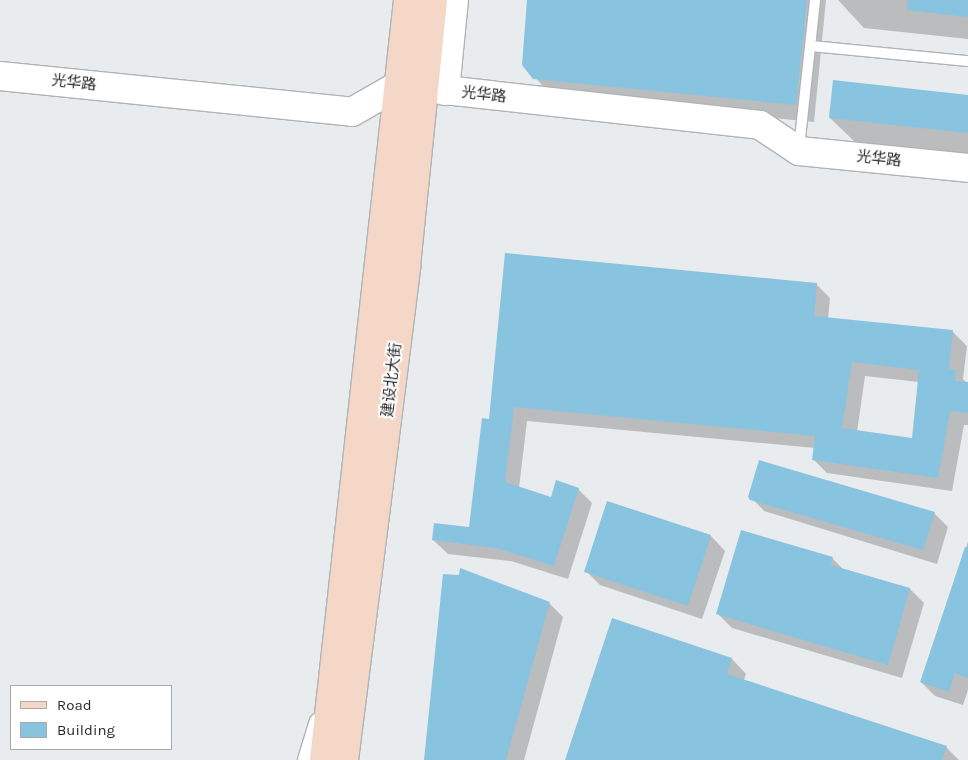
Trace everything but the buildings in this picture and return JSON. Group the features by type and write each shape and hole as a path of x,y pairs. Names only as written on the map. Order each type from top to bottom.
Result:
{"main road":[{"path":"408,0 422,88"},
{"name":"建设北大街","path":"344,760 346,673 406,266 422,88 433,0"},
{"path":"324,760 346,673"}],"street":[{"path":"422,88 454,0"},
{"name":"光华路","path":"0,76 352,112 422,88 760,125 799,151 968,168"},
{"path":"308,760 346,673"},
{"path":"346,673 353,760"}],"lane":[{"path":"799,151 816,0"},
{"path":"811,46 968,61"}]}
